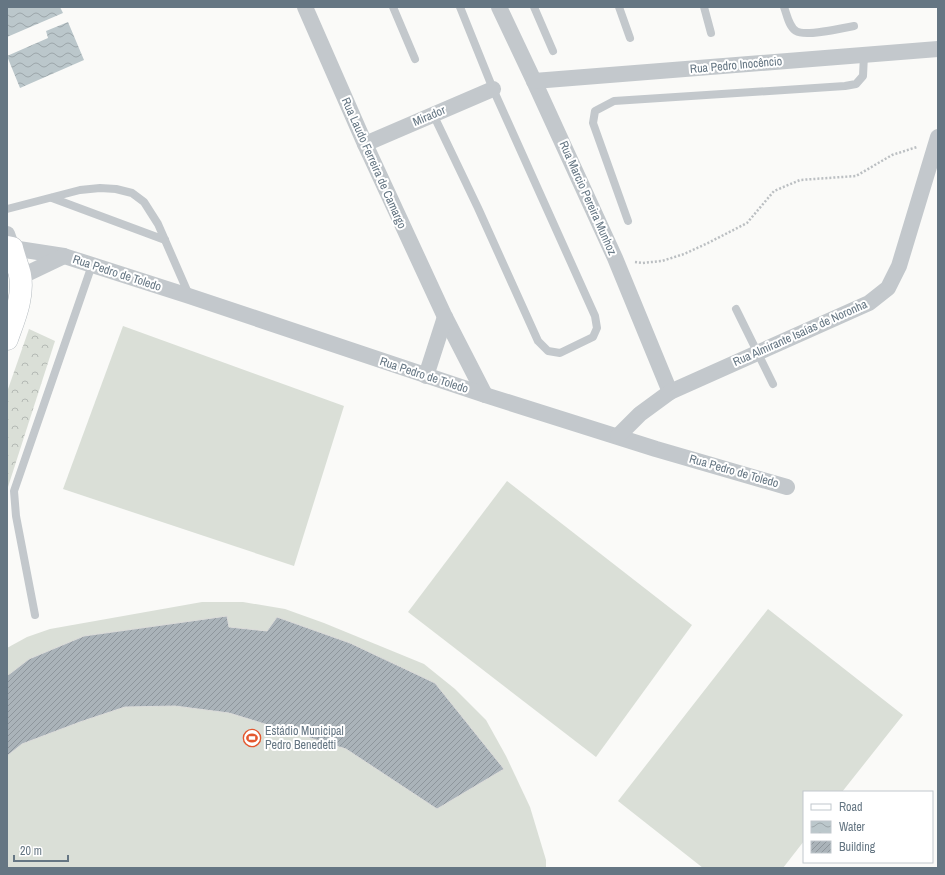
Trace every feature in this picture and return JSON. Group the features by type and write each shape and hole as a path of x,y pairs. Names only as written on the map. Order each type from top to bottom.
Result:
{"main road":[{"path":"7,339 18,306 20,291 20,277 9,243"}],"street":[{"name":"Rua Laudo Ferreira de Camargo","path":"305,7 365,144 445,317 485,395"},
{"name":"Rua Marcio Pereira Munhoz","path":"498,7 534,81 615,258 670,392"},
{"name":"Rua Pedro Inocêncio","path":"534,81 938,49"},
{"name":"Mirador","path":"365,144 493,89"},
{"name":"Rua Almirante Isaías de Noronha","path":"618,436 640,414 670,392 869,303 888,288 899,266 937,139"},
{"name":"Rua Pedro de Toledo","path":"9,243 64,256 189,296 485,395 656,449 787,487"},
{"name":"Rua Pedro de Toledo","path":"20,277 64,256"},
{"path":"426,376 445,317"}],"lane":[{"path":"393,7 415,59"},
{"path":"433,114 478,208 538,341 548,351 560,353 593,337 597,328 594,316 493,89 460,7"},
{"path":"534,7 553,51"},
{"path":"619,7 630,38"},
{"path":"704,7 711,33"},
{"path":"784,7 790,24 796,31 804,34 854,26"},
{"path":"628,221 593,123 596,111 614,101 845,86 856,84 863,76 864,54"},
{"path":"7,209 80,190 100,188 116,189 132,193 144,202 158,224 189,296"},
{"path":"52,198 164,240"},
{"path":"35,615 16,516 14,491 92,265"},
{"path":"736,309 773,384"}],"path":[{"path":"615,258 642,263 662,261 684,254 747,223 774,191 800,180 856,176 892,156 937,139"}],"green space":[{"path":"123,326 344,406 294,566 63,489"},
{"path":"29,329 55,341 7,490 7,392"},
{"path":"507,481 692,625 596,757 408,612"},
{"name":"Estádio Municipal Pedro Benedetti","path":"202,602 243,602 285,609 324,623 424,664 455,689 486,720 506,756 530,807 546,860 546,868 7,868 7,648 27,637 50,629"},
{"path":"768,609 903,715 843,791 803,791 803,842 783,868 703,868 618,801"}],"water":[{"path":"7,7 60,7 63,13 7,37"},
{"path":"68,22 84,60 20,88 7,56 48,38 46,31"}],"building":[{"path":"227,616 229,627 267,631 277,617 350,643 435,683 504,769 437,809 346,749 229,713 175,706 125,707 22,744 7,756 7,676 29,659 84,636"}],"place":[{"name":"Estádio Municipal Pedro Benedetti","path":"252,738"}]}
